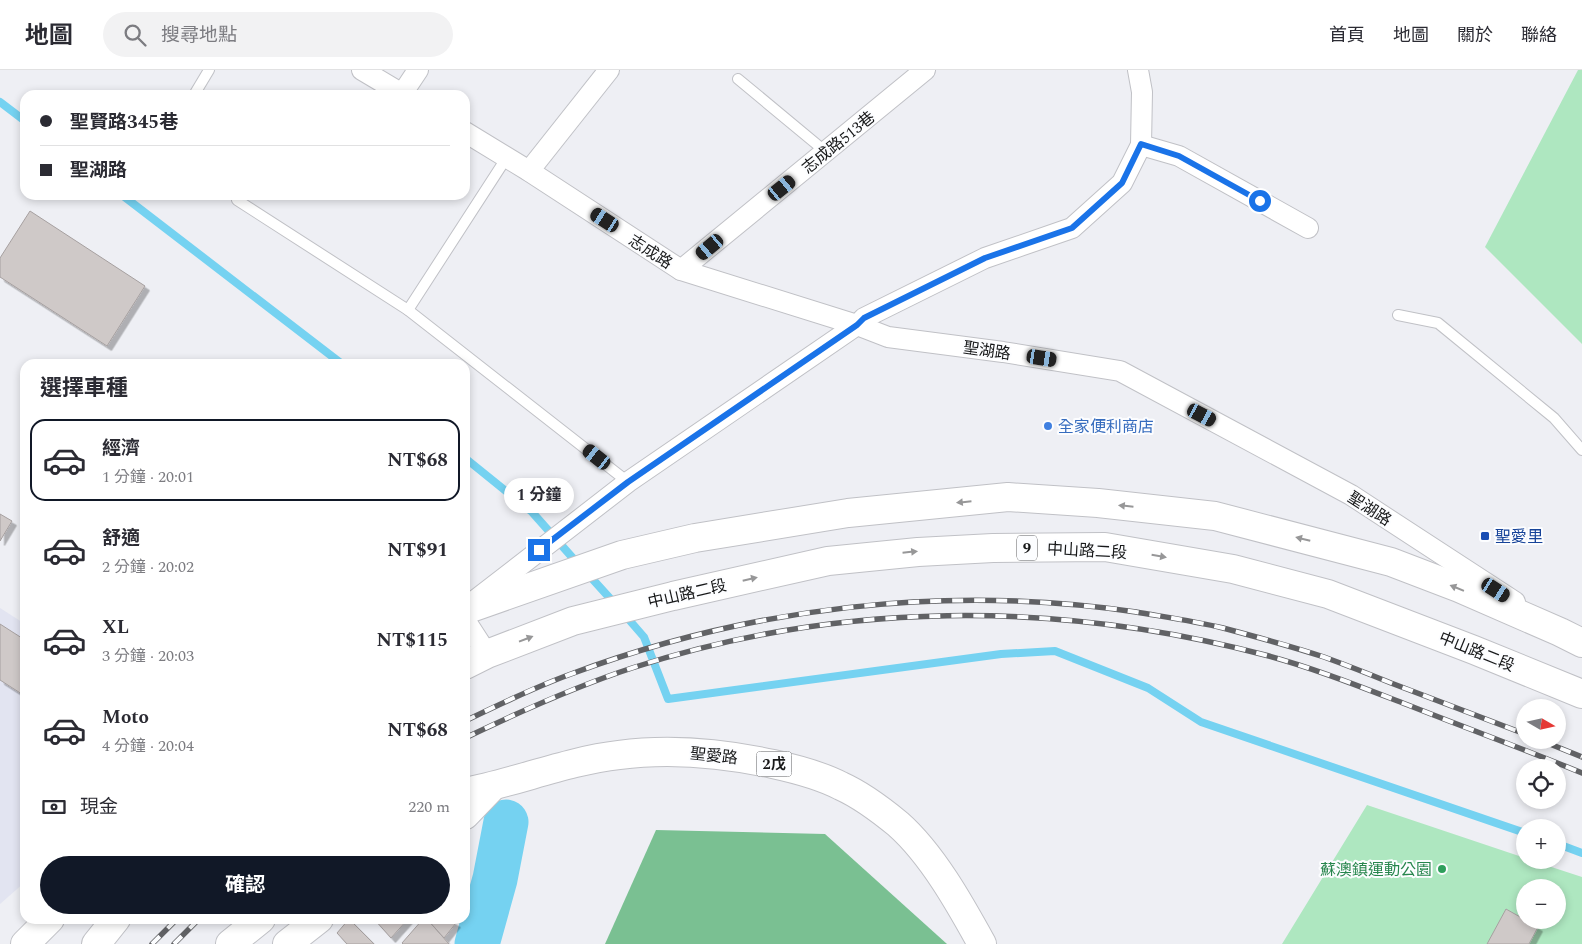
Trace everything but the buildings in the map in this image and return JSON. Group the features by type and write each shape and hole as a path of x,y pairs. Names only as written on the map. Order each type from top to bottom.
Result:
{"main road":[{"path":"470,607 622,556 695,538 848,513 1008,498 1098,503 1215,516 1391,562 1459,588 1571,637"},
{"name":"中山路二段","path":"476,660 573,621 672,596 828,561 918,552 993,548 1105,548 1233,569 1328,594 1465,646 1582,694"},
{"name":"聖愛路","path":"470,791 492,787 556,768 618,755 663,751 711,753 801,770 842,786 874,806 899,825 926,855 958,901 982,944"},
{"name":"聖愛路","path":"470,810 492,787"},
{"path":"24,944 45,924"},
{"path":"52,944 63,924"},
{"path":"96,944 113,924"},
{"path":"108,944 115,924"},
{"path":"230,944 255,924"},
{"path":"288,944 313,924"},
{"path":"296,944 314,924"}],"street":[{"path":"362,70 396,90"},
{"path":"406,90 418,70"},
{"path":"529,171 609,70"},
{"name":"志成路513巷","path":"681,270 925,70"},
{"path":"470,605 628,482 857,325 864,318 985,258 1072,228 1122,183 1141,144 1142,92 1138,70"},
{"name":"志成路","path":"470,135 529,171 681,270 857,325"},
{"path":"1141,144 1179,156 1308,228"},
{"name":"聖湖路","path":"857,325 888,337 1003,352 1120,371 1351,495 1571,637"},
{"path":"470,638 476,660"}],"lane":[{"path":"197,90 209,70"},
{"path":"738,79 826,152"},
{"path":"408,310 506,157"},
{"path":"237,200 408,310 628,482"},
{"path":"1398,315 1438,323 1554,418 1582,450"}],"shaded area":[{"path":"0,608 20,621 20,886 0,904"}],"green space":[{"path":"1578,70 1582,70 1582,344 1485,247"},
{"name":"蘇澳鎮運動公園","path":"1367,805 1516,855 1516,869 1558,869 1582,877 1582,944 1282,944"},
{"path":"656,830 825,834 947,944 605,944"}],"waterway":[{"path":"0,102 20,117"},
{"path":"129,200 335,359"},
{"path":"470,462 532,512 579,565"},
{"path":"587,573 616,605"},
{"path":"624,614 644,637 668,699 1001,654 1055,651 1148,688 1201,722 1516,830"},
{"path":"477,944 495,879 506,822"},
{"path":"1566,847 1582,853"}],"railway":[{"path":"470,719 531,690 571,674 639,651 708,632 849,607 992,600 1064,604 1136,612 1223,628 1324,657 1516,731"},
{"path":"470,736 526,709 589,683 632,668 710,646 788,630 868,620 947,616 1027,617 1107,624 1186,637 1265,655 1355,685 1582,773"},
{"path":"1562,749 1582,757"},
{"path":"152,944 172,924"},
{"path":"174,944 194,924"}],"place":[{"name":"全家便利商店","path":"1048,426"},
{"name":"聖愛里","path":"1485,536"},
{"name":"蘇澳鎮運動公園","path":"1442,869"}],"route":[{"path":"539,550 628,482 857,325 864,318 985,258 1072,228 1122,183 1141,144 1179,156 1260,201"}]}
